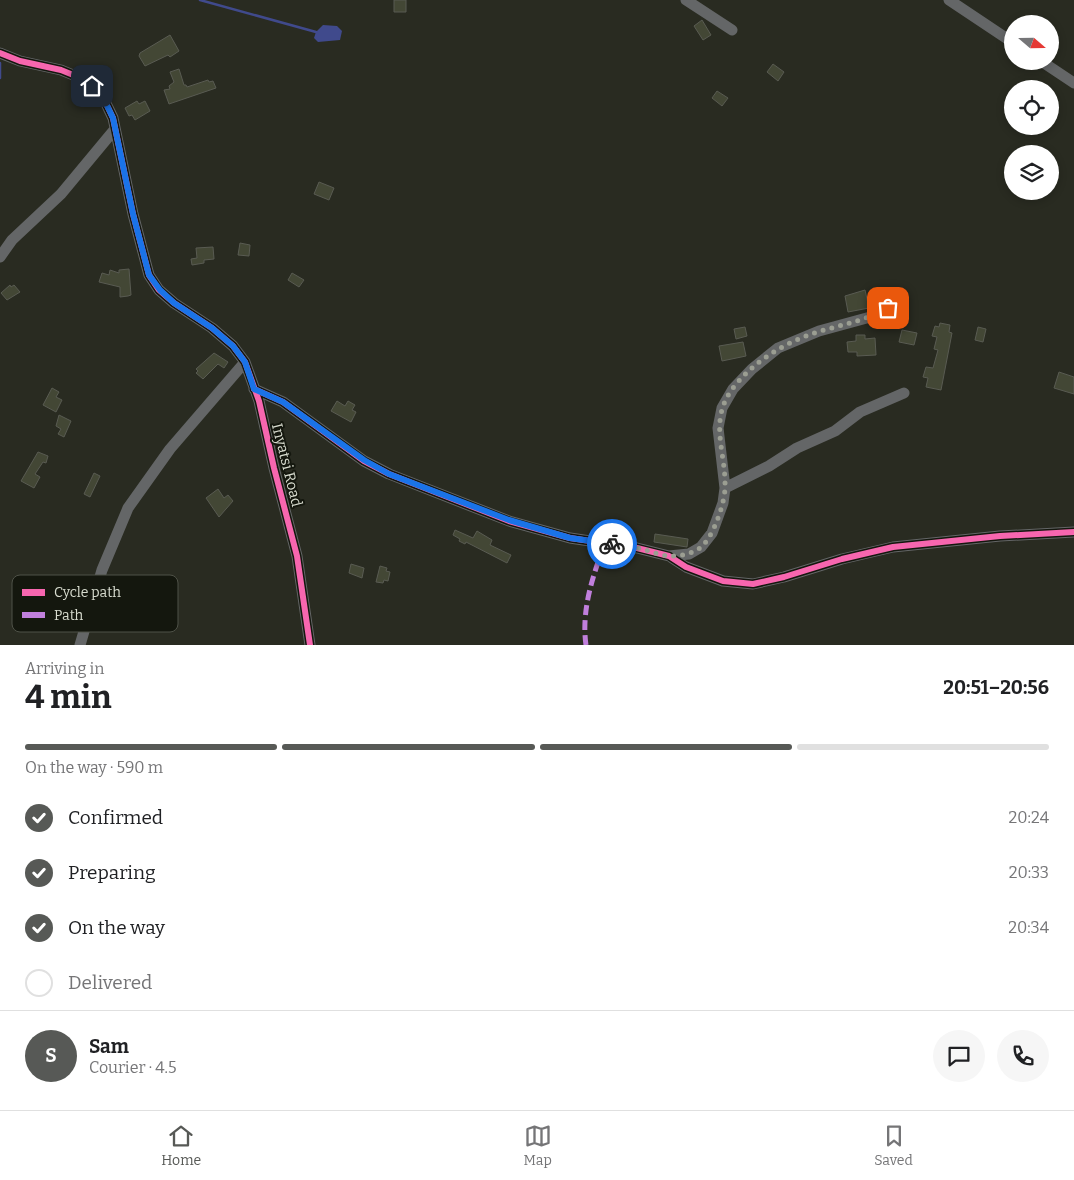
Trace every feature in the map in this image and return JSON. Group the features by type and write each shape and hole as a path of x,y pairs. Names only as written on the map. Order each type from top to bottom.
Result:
{"street":[{"path":"686,0 732,30"},
{"path":"949,0 1004,37"},
{"name":"Inyatsi Road","path":"0,53 20,61 61,70 83,78 101,93 116,129 133,214 149,275 160,290 174,303 212,328 233,346 245,362 254,389 298,556 310,645"},
{"path":"1054,70 1074,83"},
{"path":"0,256 12,240 60,194 116,129"},
{"path":"669,556 689,554 701,548 712,533 725,488 718,428 722,408 733,389 752,369 778,348 819,331 874,316 904,300"},
{"path":"101,575 128,508 170,449 245,362"},
{"path":"254,389 283,402 364,460 389,474 509,520 535,528 570,538 637,548 669,556 686,567 723,581 753,584 893,547 1000,536 1074,532"},
{"path":"725,488 769,466 797,448 835,431 860,412 904,393"},
{"path":"80,645 84,632"}],"water":[{"path":"323,25 337,26 342,31 340,40 318,42 314,38 316,32"}],"building":[{"path":"394,0 406,0 406,12 394,12"},
{"path":"702,20 711,35 703,40 694,26"},
{"path":"170,35 179,51 170,57 168,55 145,66 139,56 140,53"},
{"path":"773,64 784,72 778,81 767,72"},
{"path":"179,69 184,85 187,87 208,80 209,82 213,81 216,88 169,104 164,90 170,89 169,86 174,82 170,72"},
{"path":"717,91 728,98 722,106 712,98"},
{"path":"137,101 139,104 145,101 150,111 135,120 132,115 129,116 125,108"},
{"path":"319,182 334,188 329,200 314,194"},
{"path":"240,243 250,245 249,256 238,255"},
{"path":"213,247 214,259 204,260 204,263 192,265 191,259 197,258 196,248"},
{"path":"129,269 131,295 120,297 120,287 99,282 102,273 109,275 110,270 119,273 119,270"},
{"path":"292,273 304,280 299,287 288,280"},
{"path":"10,285 11,287 14,285 20,292 7,300 1,293"},
{"path":"865,290 869,308 848,312 845,296"},
{"path":"940,323 950,325 949,332 952,333 941,390 926,387 928,378 923,377 926,367 933,368 938,350 934,349 937,337 932,336 935,326 939,327"},
{"path":"745,327 747,336 736,339 734,329"},
{"path":"978,327 986,329 983,342 975,340"},
{"path":"902,330 917,333 914,345 899,342"},
{"path":"856,335 865,335 865,339 875,338 876,355 857,356 857,352 848,352 847,342 856,341"},
{"path":"743,342 746,356 722,361 719,346"},
{"path":"214,353 228,362 224,368 218,364 203,379 196,373 198,371 196,369"},
{"path":"1059,372 1074,377 1074,394 1054,388"},
{"path":"52,388 59,392 56,397 62,400 56,412 43,405"},
{"path":"337,401 345,406 348,401 355,405 352,410 356,412 351,422 331,411"},
{"path":"59,415 71,421 64,437 58,434 61,429 56,426"},
{"path":"38,452 48,456 46,463 43,462 35,474 40,477 34,488 21,481"},
{"path":"94,473 100,476 90,497 84,494"},
{"path":"218,489 224,498 228,495 233,501 219,517 206,498"},
{"path":"455,530 473,538 477,531 492,540 490,545 511,555 507,563 466,542 465,544 459,541 460,539 453,535"},
{"path":"655,534 688,539 687,547 654,542"},
{"path":"351,564 364,568 362,578 349,573"},
{"path":"380,566 387,568 386,571 390,572 388,581 384,580 383,583 376,582"}],"waterway":[{"path":"200,0 316,32"},
{"path":"0,63 0,78"}],"marked path":[{"path":"586,645 585,619 589,593 605,543"}],"cycle path":[{"path":"0,53 20,61 61,70 83,79 101,93 113,118 133,214 149,275 159,290 174,303 212,328 233,346 245,362 259,401 297,556 310,645"},
{"path":"254,389 283,402 364,461 389,474 509,521 570,538 637,548 669,556 686,567 723,581 753,584 893,547 1000,536 1074,532"}],"way so far":[{"path":"612,544 669,556 689,554 701,548 712,533 722,503 725,480 718,428 722,408 733,389 752,369 778,348 819,331 874,316 888,308"}],"route":[{"path":"92,86 101,93 113,118 133,214 149,275 160,290 174,303 212,328 233,346 245,362 254,389 283,402 364,460 389,474 509,520 570,538 612,544"}]}
